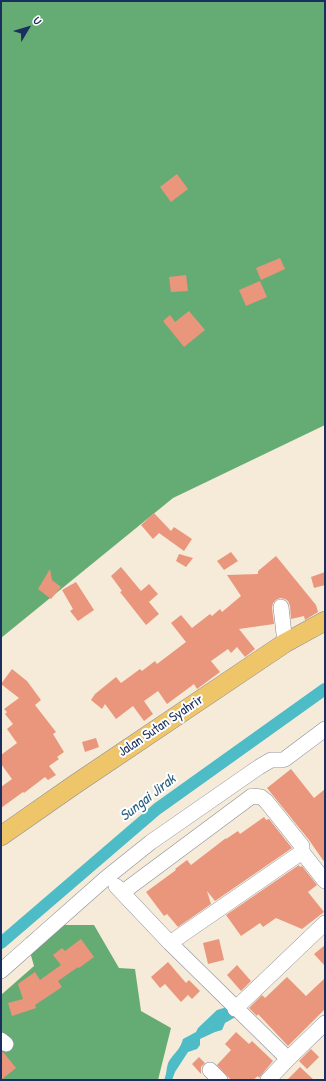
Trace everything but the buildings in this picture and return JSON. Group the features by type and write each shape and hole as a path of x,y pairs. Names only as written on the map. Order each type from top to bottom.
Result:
{"main road":[{"name":"Jalan Sutan Syahrir","path":"1,836 81,780 286,643 325,621"}],"street":[{"path":"281,607 286,643"},
{"path":"1,971 106,878 151,842 259,766 271,760 286,759 325,730"},
{"path":"123,892 252,796 261,797 266,801 302,846 302,852 325,881"},
{"path":"170,943 302,852"},
{"path":"106,878 123,892 170,943 288,1059"},
{"path":"235,1008 325,923"},
{"path":"268,1080 325,1023"},
{"path":"210,1070 220,1080"}],"green space":[{"path":"1,1 325,1 325,425 173,498 1,638"},
{"path":"42,925 94,925 119,968 135,969 141,1011 171,1028 158,1080 1,1080 1,995 34,966 26,938"}],"water":[{"path":"227,1007 239,1015 225,1023 222,1030 200,1039 200,1045 197,1049 188,1052 175,1072 172,1080 164,1080 169,1061 179,1048 183,1039 196,1032 198,1028 217,1010"}],"waterway":[{"name":"Sungai Jirak","path":"1,943 157,809 325,689"}]}
